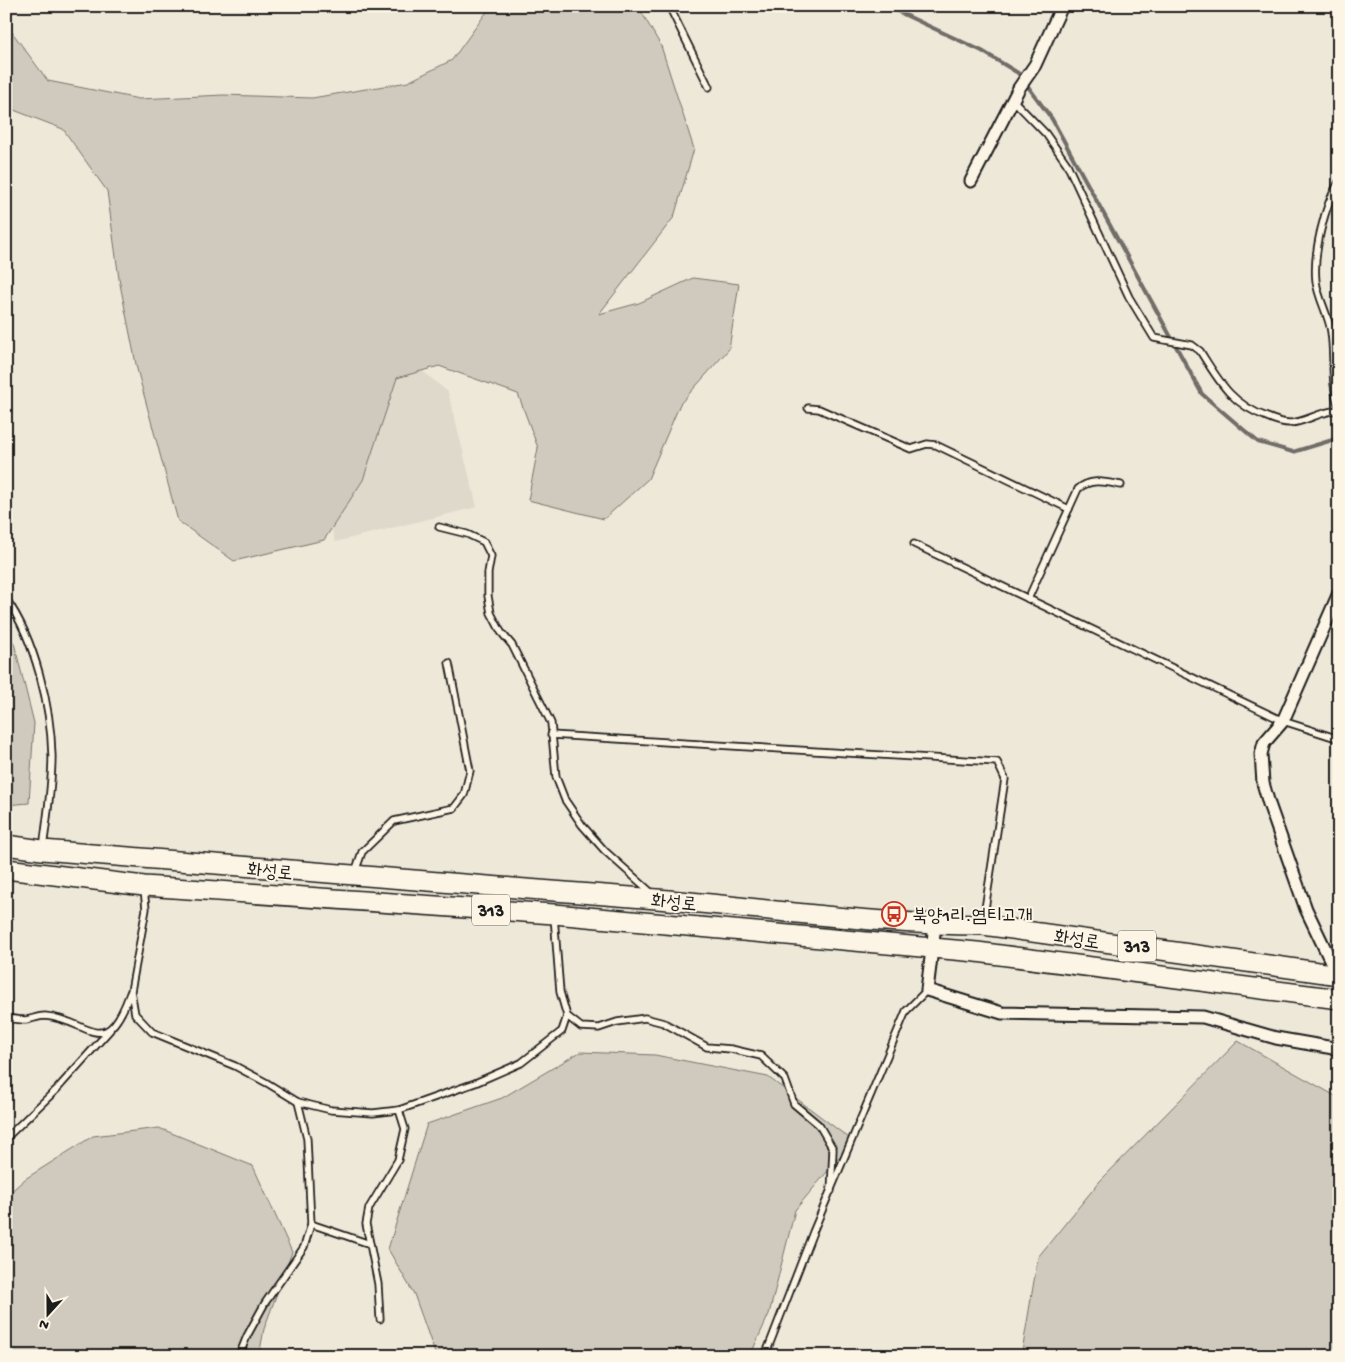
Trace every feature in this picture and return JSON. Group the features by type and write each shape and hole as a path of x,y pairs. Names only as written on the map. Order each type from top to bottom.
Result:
{"main road":[{"name":"화성로","path":"6,844 42,850 353,877 658,899 935,925 983,925 1338,974"},
{"name":"화성로","path":"6,869 43,876 144,886 554,914 977,952 1339,999"}],"street":[{"path":"971,181 1019,88 1036,65 1062,6"},
{"path":"1338,974 1306,909 1263,782 1260,754 1271,734 1284,721 1339,593"},
{"path":"935,925 927,990 1002,1013 1203,1017 1276,1038 1339,1049"}],"lane":[{"path":"669,6 709,87"},
{"path":"1014,100 1058,149 1128,297 1147,330 1154,338 1192,345 1200,350 1231,396 1241,406 1256,413 1290,423 1317,413 1339,409 1332,378 1332,334 1328,316 1316,283 1318,245 1330,199 1339,182"},
{"path":"808,408 819,409 911,449 927,444 936,445 1069,509"},
{"path":"1028,599 1078,490 1086,483 1106,482 1121,486"},
{"path":"439,527 467,534 484,542 491,556 488,588 491,614 501,632 512,645 540,697 551,723 556,776 565,800 582,825 605,850 640,880 658,899"},
{"path":"914,544 1284,721 1339,739"},
{"path":"6,599 14,610 35,661 47,706 52,756 42,850"},
{"path":"353,877 362,852 394,821 454,808 464,795 470,771 449,663"},
{"path":"551,735 997,762 1004,779 983,925"},
{"path":"6,1138 57,1089 122,1015 131,991 146,909 144,886"},
{"path":"131,991 135,1014 152,1032 235,1066 267,1082 298,1102 331,1110 373,1113 399,1110 475,1083 521,1063 562,1031 567,1016 560,992 554,914"},
{"path":"765,1356 906,1011 927,990"},
{"path":"6,1018 25,1020 45,1016 92,1033 110,1030"},
{"path":"567,1016 582,1026 599,1028 618,1022 645,1018 664,1024 707,1047 731,1049 761,1056 786,1079 794,1104 819,1125 833,1149 831,1191"},
{"path":"240,1356 247,1336 265,1303 304,1247 311,1224 307,1139 298,1102"},
{"path":"380,1320 378,1284 366,1224 369,1208 398,1160 405,1130 399,1110"},
{"path":"311,1224 370,1244"}],"shaded area":[{"path":"491,6 638,6 661,46 694,149 674,217 599,314 639,303 693,278 739,284 729,349 680,404 648,479 604,519 528,500 538,448 518,394 439,366 397,378 363,480 324,540 234,561 178,521 137,369 119,279 107,191 63,129 6,107 6,24 48,81 139,99 224,95 312,98 408,82 452,60"},
{"path":"363,322 448,392 477,507 335,542 285,341"},
{"path":"6,633 14,643 34,723 29,803 6,805"},
{"path":"1238,1041 1339,1098 1339,1356 1017,1356 1022,1352 1038,1257 1100,1181"},
{"path":"580,1052 655,1055 768,1077 853,1141 795,1210 769,1314 750,1356 436,1356 414,1294 388,1249 427,1124 502,1098"},
{"path":"159,1128 253,1166 292,1252 264,1329 259,1356 6,1356 6,1196 25,1179 93,1136"}],"waterway":[{"path":"886,6 982,51 1018,73 1052,119 1202,394 1258,442 1293,452 1339,438"}],"place":[{"name":"북양1리.염티고개","path":"894,914"}]}
